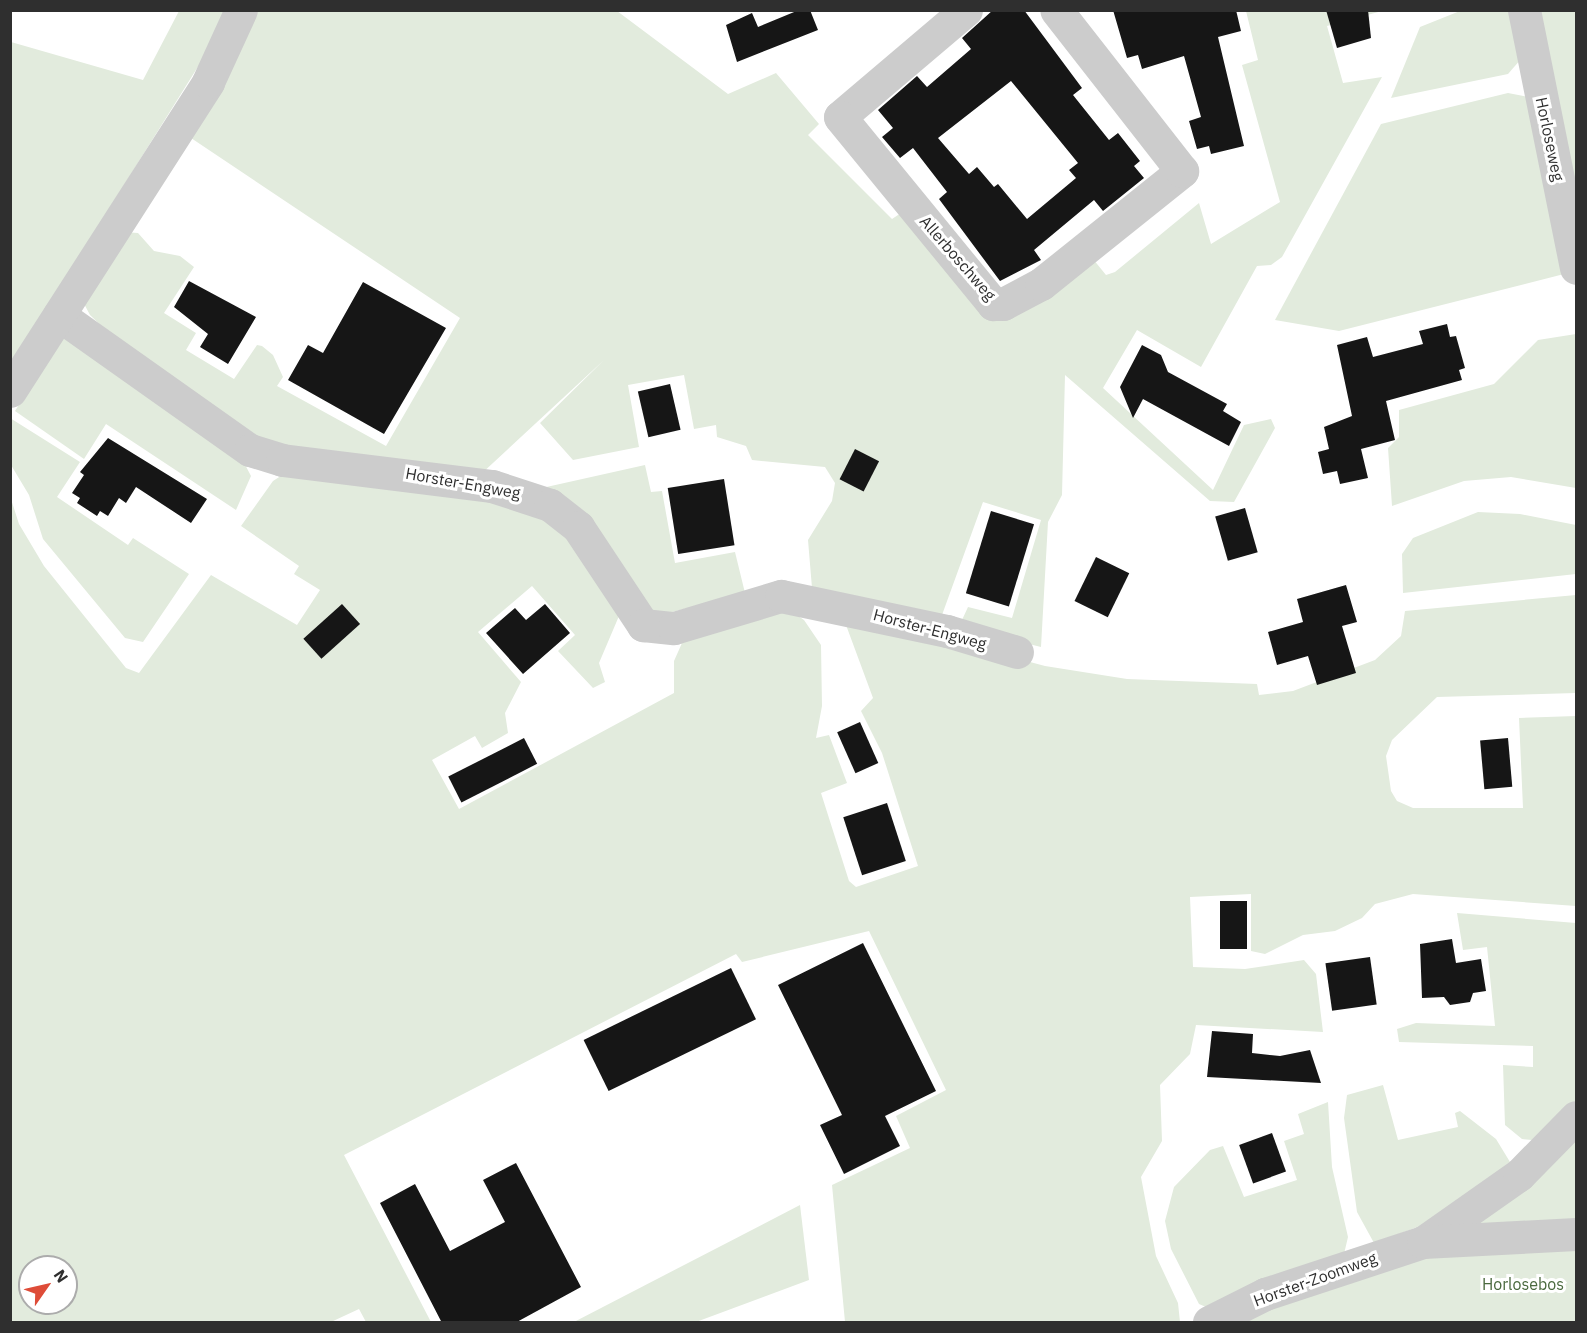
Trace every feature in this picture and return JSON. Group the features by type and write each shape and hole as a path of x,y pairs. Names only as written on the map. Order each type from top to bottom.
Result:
{"street":[{"path":"10,391 208,82 242,10"},
{"name":"Allerboschweg","path":"966,10 840,117 993,304 1003,304 1041,284 1182,171 1056,10"},
{"name":"Horloseweg","path":"1524,10 1576,268"},
{"name":"Horster-Engweg","path":"59,315 250,450 282,460 492,486 550,505 578,527 643,625 674,628 781,596 936,628 1017,652"},
{"name":"Horster-Zoomweg","path":"1423,1242 1510,1182 1576,1117"},
{"name":"Horster-Zoomweg","path":"1209,1323 1264,1294 1423,1242 1576,1234"}],"green space":[{"path":"179,11 229,11 214,41 11,366 11,42 143,80"},
{"path":"255,11 617,11 728,94 776,73 819,124 808,135 892,219 901,213 985,313 1093,259 1106,275 1115,272 1199,203 1211,244 1280,202 1242,65 1258,60 1246,11 1382,11 1327,26 1343,83 1382,77 1282,257 1271,265 1257,266 1201,367 1137,330 1103,388 1213,490 1244,425 1271,419 1275,428 1234,502 1210,501 1065,375 1062,495 1048,522 1041,647 965,628 962,620 968,607 1012,618 1041,520 983,502 942,615 812,588 808,540 832,501 835,483 825,467 752,460 746,446 717,437 716,425 694,429 684,375 628,385 639,447 573,460 540,423 604,360 480,475 252,441 114,338 90,315 82,300 124,232 138,233 154,251 180,256 194,267 164,313 196,333 186,350 234,379 257,345 262,346 273,355 283,377 277,386 386,446 460,318 191,138"},
{"path":"1460,11 1511,11 1521,59 1508,74 1391,98 1420,27"},
{"path":"1533,11 1576,11 1576,223"},
{"path":"1508,93 1529,97 1568,273 1339,331 1275,320 1381,124"},
{"path":"1576,334 1576,488 1511,477 1464,481 1392,506 1388,448 1399,437 1399,410 1494,384 1538,340"},
{"path":"61,338 75,341 241,457 251,476 236,510 106,424 84,459 15,411"},
{"path":"10,418 80,462 57,497 128,545 133,538 189,574 143,642 125,638 43,539 29,495 11,465"},
{"path":"645,465 651,492 662,491 675,563 735,552 745,593 653,617 533,490"},
{"path":"287,472 465,490 561,522 619,616 599,663 605,682 593,688 558,651 575,635 532,586 478,632 521,682 505,713 508,733 482,748 475,736 432,760 459,809 674,693 674,661 686,634 785,607 804,620 821,645 822,706 816,738 829,735 847,783 821,793 849,881 856,887 918,866 882,753 861,711 873,698 846,625 948,640 1045,666 1127,679 1257,684 1259,695 1293,691 1375,660 1401,636 1405,611 1576,595 1576,693 1437,697 1392,740 1386,756 1391,791 1397,801 1413,808 1523,808 1519,718 1576,716 1576,906 1413,894 1375,904 1362,918 1335,931 1303,935 1265,954 1251,951 1251,894 1190,897 1193,967 1245,969 1304,960 1316,974 1323,1032 1196,1025 1190,1054 1160,1085 1162,1141 1141,1177 1156,1256 1178,1303 1180,1322 845,1322 832,1185 910,1148 896,1116 946,1090 869,931 742,962 736,954 344,1155 431,1322 366,1322 359,1309 331,1322 11,1322 10,496 19,524 44,566 126,668 139,673 211,575 297,625 320,590 294,574 299,566 241,526 273,481"},
{"path":"1478,512 1520,514 1576,525 1576,574 1403,593 1402,554 1413,538"},
{"path":"1457,913 1576,923 1576,1102 1532,1140 1522,1139 1505,1125 1503,1065 1533,1067 1533,1046 1399,1042 1397,1029 1416,1023 1495,1026 1487,947 1463,950"},
{"path":"1383,1085 1398,1140 1458,1127 1455,1113 1460,1111 1496,1139 1510,1162 1442,1218 1374,1243 1357,1212 1344,1118 1347,1095"},
{"path":"1328,1102 1332,1167 1348,1237 1344,1254 1206,1307 1199,1304 1171,1249 1165,1221 1174,1187 1210,1150 1223,1146 1244,1197 1297,1180 1284,1141 1304,1134 1298,1114"},
{"path":"1576,1130 1576,1226 1459,1233"},
{"path":"800,1205 809,1280 696,1322 574,1322"},
{"name":"Horlosebos","path":"1576,1245 1576,1322 1237,1322 1310,1287 1410,1257"}],"building":[{"path":"799,10 810,10 818,30 737,62 726,25 752,13 758,27"},
{"path":"993,10 1024,10 1082,88 1073,95 1109,140 1118,133 1140,161 1134,166 1144,178 1103,211 1094,200 1034,250 1041,260 1000,281 939,199 947,192 913,148 900,158 882,137 893,128 878,110 917,76 927,87 971,49 962,38","holes":["1011,81 1078,163 1069,170 1076,178 1027,219 998,184 994,187 977,167 969,174 938,138"]},
{"path":"1113,10 1236,10 1241,31 1218,37 1244,146 1211,154 1209,146 1197,149 1189,121 1201,117 1184,56 1142,69 1138,55 1127,58"},
{"path":"1326,10 1368,10 1371,38 1337,48"},
{"path":"189,281 256,317 228,364 200,347 208,334 174,307"},
{"path":"363,282 446,328 384,434 288,380 308,345 323,353"},
{"path":"1447,324 1450,337 1456,336 1465,368 1459,370 1462,380 1386,401 1395,440 1361,449 1368,478 1340,484 1337,471 1323,474 1318,452 1329,449 1324,427 1352,416 1337,345 1367,337 1373,357 1423,344 1419,331"},
{"path":"1142,345 1161,355 1168,372 1227,404 1223,411 1241,422 1229,446 1143,399 1133,418 1120,387"},
{"path":"670,384 681,430 648,437 638,391"},
{"path":"108,438 207,499 191,523 136,487 126,503 119,498 108,516 100,511 97,516 77,503 80,498 72,493 84,475 80,472"},
{"path":"855,449 879,461 864,492 840,479"},
{"path":"724,479 734,545 678,554 668,488"},
{"path":"1245,508 1258,552 1228,561 1215,517"},
{"path":"991,511 1034,524 1009,606 966,593"},
{"path":"1096,557 1129,573 1108,617 1075,601"},
{"path":"1346,585 1357,622 1342,626 1356,673 1317,685 1308,656 1277,665 1268,632 1303,622 1297,599"},
{"path":"342,604 360,624 321,659 303,639"},
{"path":"545,604 570,633 523,674 486,633 515,608 526,620"},
{"path":"860,722 878,763 855,773 837,732"},
{"path":"524,738 537,764 461,802 448,777"},
{"path":"1508,738 1512,787 1484,789 1480,740"},
{"path":"887,803 906,861 862,875 843,817"},
{"path":"1220,901 1247,901 1247,949 1220,949"},
{"path":"1452,939 1456,963 1481,959 1486,991 1473,993 1470,1002 1450,1005 1444,997 1422,998 1420,944"},
{"path":"863,943 936,1091 885,1116 900,1146 844,1174 820,1125 842,1115 778,985"},
{"path":"1370,957 1377,1005 1332,1011 1325,963"},
{"path":"731,968 756,1019 609,1091 584,1040"},
{"path":"1212,1031 1253,1034 1252,1053 1280,1056 1310,1050 1321,1083 1207,1077"},
{"path":"1272,1133 1286,1172 1253,1183 1239,1145"},
{"path":"516,1163 581,1287 515,1323 442,1323 380,1203 415,1184 450,1251 505,1222 483,1180"}]}
